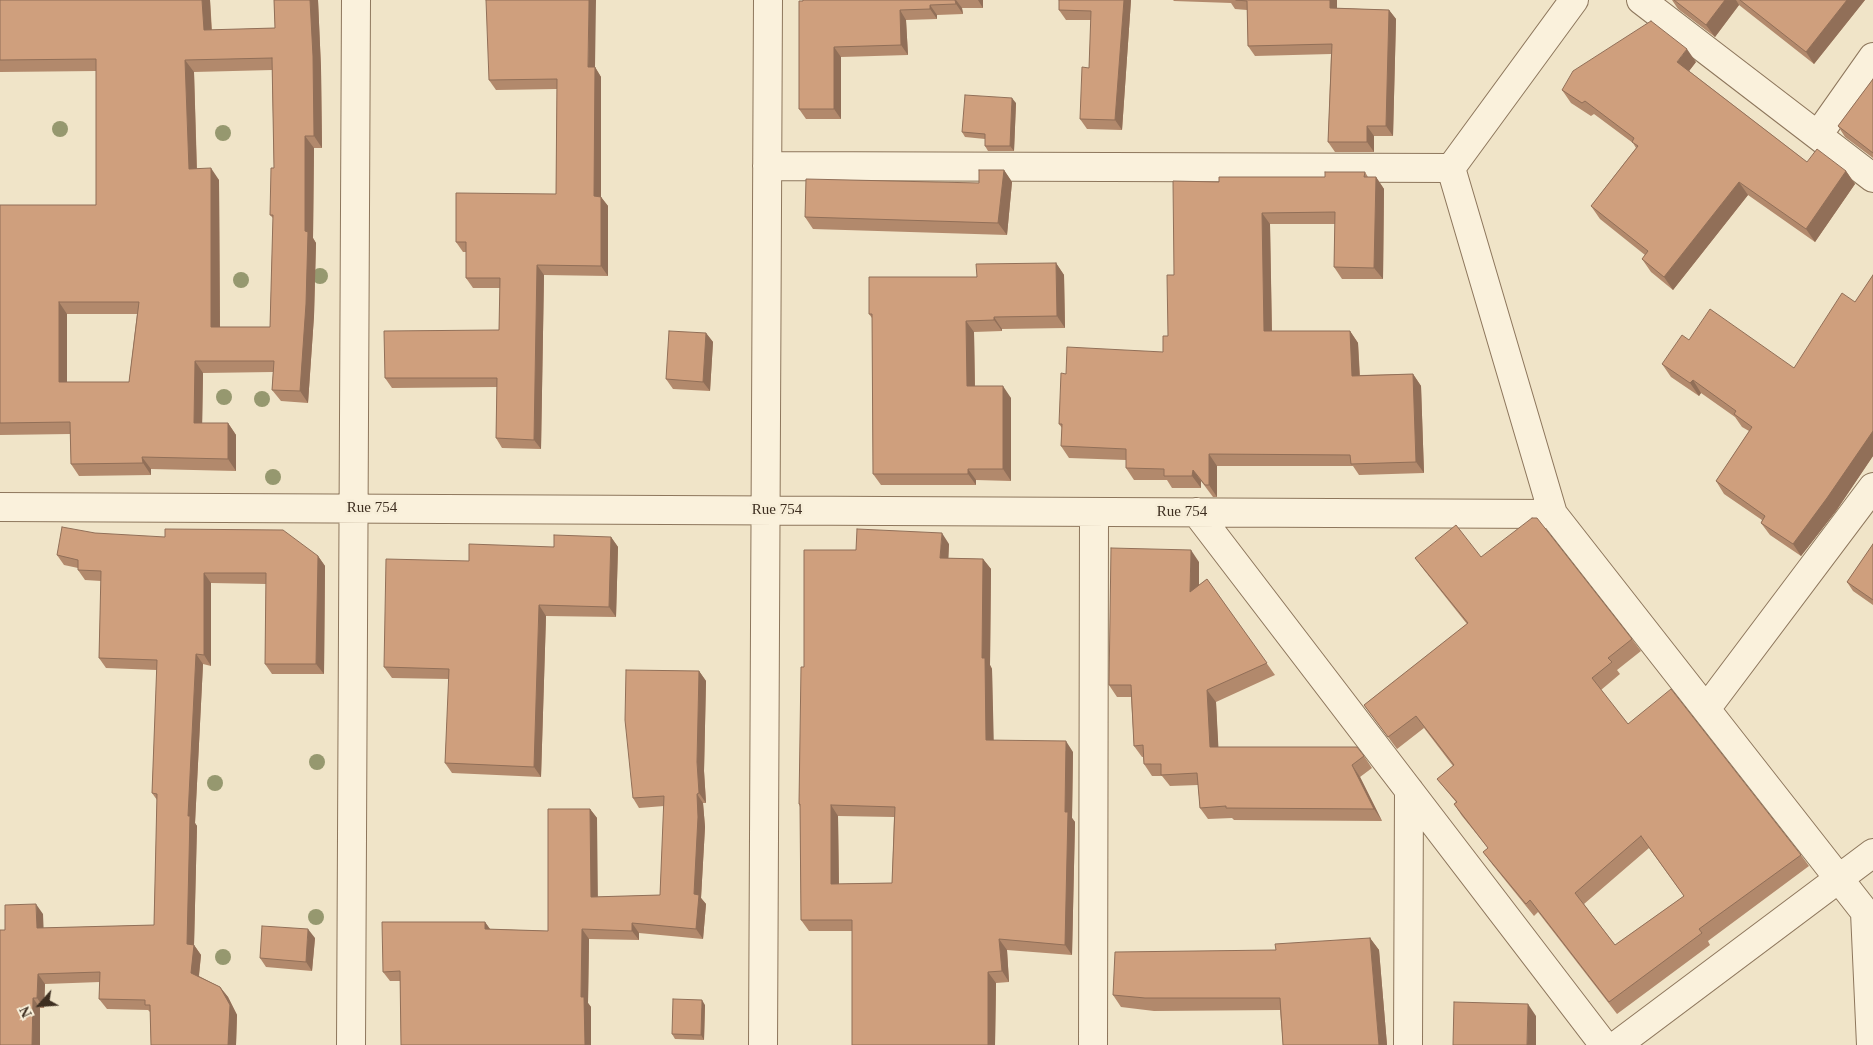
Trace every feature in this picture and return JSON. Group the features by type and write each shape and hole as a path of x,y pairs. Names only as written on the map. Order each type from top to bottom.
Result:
{"street":[{"path":"351,1045 356,0"},
{"path":"763,1045 768,0"},
{"path":"1450,168 1574,0"},
{"path":"1641,0 1873,178"},
{"path":"1818,135 1873,57"},
{"path":"767,166 1450,168"},
{"path":"1450,168 1553,514 1839,878 1869,912 1870,1045"},
{"path":"1706,709 1873,488"},
{"name":"Rue 754","path":"0,507 1553,514"},
{"path":"1093,1045 1094,512"},
{"path":"1196,512 1604,1045"},
{"path":"1408,1045 1409,790"},
{"path":"1617,1045 1873,853"}],"building":[{"path":"0,0 202,0 204,30 275,28 274,0 310,0 314,136 305,136 305,231 308,232 306,304 300,391 272,390 274,361 195,361 194,423 228,423 228,459 142,457 143,463 71,464 70,422 0,423 0,205 96,205 96,59 0,60","holes":["272,58 274,168 271,168 270,215 273,215 270,327 211,327 211,168 189,169 185,60","59,302 139,302 129,382 59,382"]},
{"path":"486,0 589,0 588,67 595,67 594,196 601,197 601,266 537,265 534,440 496,438 497,378 385,378 384,331 499,330 500,278 466,278 466,242 456,242 456,193 556,194 557,79 489,80"},
{"path":"955,0 956,4 930,5 930,9 900,10 901,45 834,47 834,109 799,109 799,1"},
{"path":"1059,0 1124,0 1115,120 1080,119 1082,67 1089,68 1091,11 1059,10"},
{"path":"1236,0 1330,0 1330,8 1389,10 1386,126 1367,126 1367,142 1328,142 1332,44 1248,46 1247,1"},
{"path":"1674,0 1725,0 1706,25"},
{"path":"1740,0 1847,0 1806,52"},
{"path":"1651,21 1687,49 1677,62 1807,162 1817,149 1846,171 1806,229 1739,182 1664,277 1642,259 1648,251 1591,206 1638,146 1632,142 1634,138 1585,101 1582,103 1562,90 1573,71"},
{"path":"1873,79 1873,153 1838,126"},
{"path":"965,95 1012,98 1010,146 985,146 985,134 962,132"},
{"path":"979,170 1004,170 998,223 805,217 806,179 979,183"},
{"path":"1325,172 1365,172 1364,177 1376,177 1374,268 1334,267 1335,212 1262,213 1264,331 1350,331 1352,376 1413,374 1416,462 1351,464 1350,455 1209,454 1209,485 1205,485 1193,470 1192,476 1164,476 1164,469 1126,468 1126,449 1061,446 1062,424 1059,424 1061,373 1066,374 1067,347 1163,352 1163,336 1168,336 1167,275 1174,275 1173,181 1219,182 1219,177 1325,177"},
{"path":"1056,263 1057,316 994,317 994,320 966,321 967,386 1003,386 1003,469 968,469 968,474 873,474 872,314 869,314 869,277 977,277 976,264"},
{"path":"1873,275 1873,431 1793,544 1761,523 1765,516 1716,481 1752,427 1734,414 1736,411 1693,380 1690,383 1662,364 1682,335 1689,340 1710,309 1794,368 1842,293 1855,302"},
{"path":"669,331 706,333 703,382 666,379"},
{"path":"1532,518 1537,518 1632,639 1608,658 1612,662 1592,678 1628,724 1671,689 1801,855 1699,929 1702,933 1609,1002 1530,900 1526,904 1483,852 1488,848 1454,804 1457,802 1437,779 1454,765 1416,716 1388,737 1364,705 1468,623 1415,558 1456,525 1481,557","holes":["1641,836 1684,896 1615,945 1575,893"]},
{"path":"62,527 95,533 165,537 165,529 283,530 318,556 316,664 265,664 266,573 204,573 204,655 196,654 188,816 190,816 187,944 194,945 191,973 220,987 230,1005 228,1045 151,1045 150,1005 145,1005 145,1000 99,999 100,972 38,974 37,998 33,998 32,1045 0,1045 0,930 5,930 5,905 36,904 37,928 154,925 157,794 152,793 157,660 99,658 101,571 78,570 78,560 57,555"},
{"path":"857,529 942,533 940,558 983,559 982,658 985,658 986,740 1066,741 1065,812 1068,812 1065,945 999,939 1002,971 988,972 988,1045 852,1045 852,920 801,920 799,804 801,667 804,667 804,550 856,550","holes":["831,805 895,807 892,883 831,884"]},
{"path":"554,535 611,537 609,607 539,605 534,767 445,763 449,669 384,667 386,559 469,561 469,544 554,547"},
{"path":"1873,544 1873,600 1847,582"},
{"path":"1111,548 1191,550 1190,592 1207,579 1267,663 1207,690 1210,747 1357,747 1364,756 1352,765 1374,809 1226,808 1226,806 1200,808 1197,773 1161,775 1161,764 1144,764 1143,745 1134,746 1131,685 1109,685"},
{"path":"626,670 699,671 697,762 699,793 697,794 698,817 694,894 699,895 696,929 632,923 632,931 582,929 581,997 584,997 585,1045 401,1045 400,971 383,972 382,922 485,922 485,929 548,931 548,809 590,809 591,897 660,895 664,796 633,798 625,720"},
{"path":"262,926 308,929 306,962 260,958"},
{"path":"1370,938 1379,1045 1283,1045 1280,998 1145,998 1113,995 1115,952 1276,950 1275,944"},
{"path":"673,999 702,1000 701,1035 672,1034"},
{"path":"1454,1002 1528,1004 1527,1045 1453,1045"}]}
